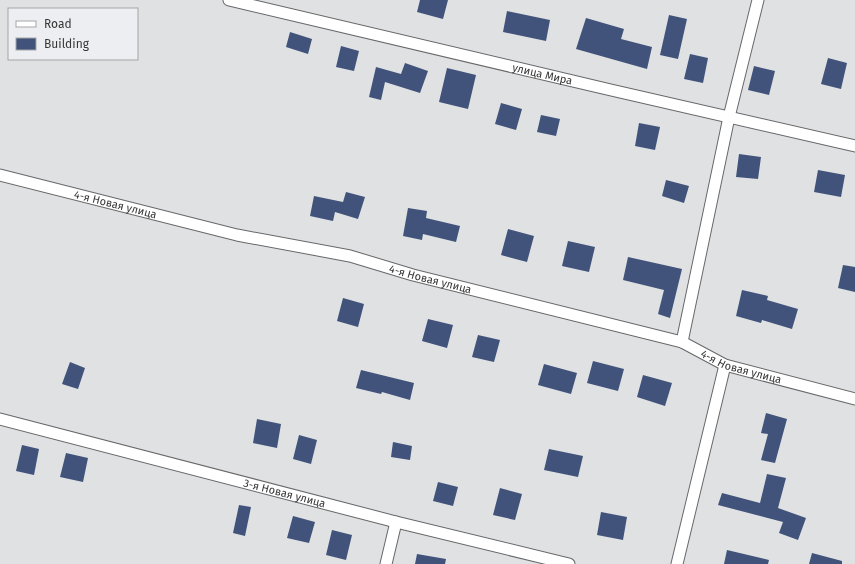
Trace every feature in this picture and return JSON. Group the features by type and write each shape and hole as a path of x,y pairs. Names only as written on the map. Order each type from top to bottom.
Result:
{"street":[{"name":"улица Мира","path":"229,0 855,146"},
{"path":"682,342 729,117 758,0"},
{"name":"4-я Новая улица","path":"0,175 237,235 350,256 413,275 682,342 725,365 855,399"},
{"path":"677,564 725,365"},
{"name":"3-я Новая улица","path":"0,419 396,522 569,564"},
{"path":"386,564 396,522"}],"building":[{"path":"420,0 448,0 443,19 417,12"},
{"path":"507,11 550,20 546,41 503,32"},
{"path":"669,15 687,19 678,59 660,55"},
{"path":"586,18 624,29 621,39 652,47 647,69 576,49"},
{"path":"290,32 312,39 308,54 286,47"},
{"path":"341,46 359,51 354,71 336,67"},
{"path":"690,54 708,58 703,83 684,79"},
{"path":"828,58 847,63 841,89 821,84"},
{"path":"405,63 428,71 420,93 385,82 381,100 369,97 376,67 401,74"},
{"path":"754,66 775,71 769,95 748,90"},
{"path":"447,68 476,75 468,109 439,102"},
{"path":"501,103 522,109 516,130 495,124"},
{"path":"541,115 560,119 556,136 537,132"},
{"path":"639,123 660,127 655,150 635,146"},
{"path":"739,154 761,157 758,179 736,177"},
{"path":"818,170 845,175 841,197 814,192"},
{"path":"666,180 689,186 684,203 662,196"},
{"path":"346,192 365,197 358,219 335,212 333,221 310,216 314,196 343,202"},
{"path":"408,208 427,211 426,218 460,226 456,242 423,234 422,240 403,236"},
{"path":"508,229 534,236 527,262 501,255"},
{"path":"568,241 595,247 589,272 562,266"},
{"path":"628,257 682,269 670,318 658,314 664,290 623,280"},
{"path":"843,265 855,267 855,292 838,288"},
{"path":"742,290 768,296 767,300 798,309 792,329 762,320 761,323 736,316"},
{"path":"343,298 364,304 358,327 337,321"},
{"path":"428,319 453,325 447,348 422,341"},
{"path":"478,335 500,340 494,362 472,357"},
{"path":"593,361 624,369 618,391 587,383"},
{"path":"70,362 85,368 78,389 62,384"},
{"path":"544,364 577,373 571,394 538,385"},
{"path":"361,370 414,383 410,400 382,392 381,394 356,388"},
{"path":"643,375 672,383 665,406 637,397"},
{"path":"766,413 787,419 775,463 761,460 768,434 761,433"},
{"path":"257,419 281,424 277,448 253,443"},
{"path":"299,435 317,440 311,464 293,459"},
{"path":"393,442 412,446 410,460 391,457"},
{"path":"22,445 39,449 34,475 16,471"},
{"path":"549,449 583,456 578,477 544,470"},
{"path":"66,453 88,458 83,482 60,477"},
{"path":"767,474 786,478 778,508 806,518 798,540 779,533 783,522 718,505 722,493 760,503"},
{"path":"438,482 458,487 453,506 433,501"},
{"path":"500,488 522,494 515,520 493,515"},
{"path":"239,505 251,507 245,536 233,533"},
{"path":"601,512 627,517 623,540 597,535"},
{"path":"293,516 315,522 309,543 287,538"},
{"path":"332,530 352,535 346,560 326,555"},
{"path":"727,550 769,560 768,564 724,564"},
{"path":"812,553 842,561 842,564 809,564"},
{"path":"417,554 446,559 445,564 415,564"}]}
